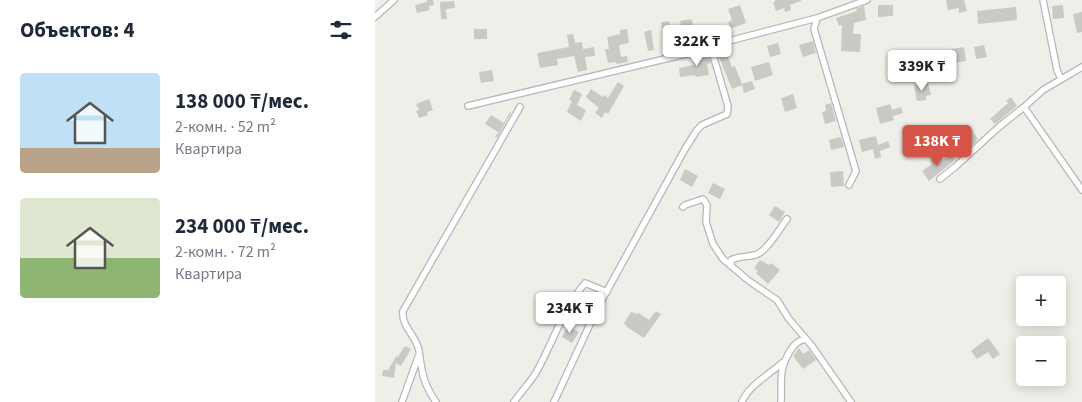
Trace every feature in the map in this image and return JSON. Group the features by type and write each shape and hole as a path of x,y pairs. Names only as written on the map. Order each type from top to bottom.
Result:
{"street":[{"path":"375,17 394,0"},
{"path":"468,106 711,48 721,43 817,18 867,0"},
{"path":"1043,0 1057,70 1061,79"},
{"path":"817,18 814,29 856,171 849,185"},
{"path":"554,402 597,309 697,130 702,125 727,114 728,106 711,48"},
{"path":"940,179 1043,90 1082,67"},
{"path":"402,402 419,350 403,320 403,311 520,107"},
{"path":"1024,107 1082,190"},
{"path":"683,207 703,199 707,205 706,222 713,244 723,259 777,300 851,402"},
{"path":"731,266 731,260 735,258 758,255 768,245 787,219"},
{"path":"514,402 537,371 553,337 585,283 607,292"},
{"path":"781,402 781,372 783,363 793,346 798,341 805,339"},
{"path":"418,355 423,377 436,402"},
{"path":"742,402 752,388 783,363"}],"building":[{"path":"427,0 433,0 434,5 429,6 430,10 417,13 415,5 427,2"},
{"path":"775,0 801,1 790,5 791,10 785,12 784,8 776,11 773,2"},
{"path":"946,0 964,0 967,11 959,13 959,8 948,10"},
{"path":"454,1 455,8 446,9 447,19 441,19 440,2"},
{"path":"740,5 746,23 730,29 728,22 732,20 728,9"},
{"path":"878,5 893,5 893,16 878,17"},
{"path":"1063,5 1064,18 1053,19 1052,6"},
{"path":"864,6 866,20 854,23 853,34 861,34 860,52 841,51 842,25 839,26 836,18 857,11 856,9"},
{"path":"1016,7 1017,20 978,24 977,11"},
{"path":"1082,12 1082,32 1077,33 1073,14"},
{"path":"692,19 694,37 697,36 698,42 686,44 685,41 678,42 678,40 664,42 661,22 669,21 670,26 681,25 680,21"},
{"path":"474,29 487,29 487,39 474,39"},
{"path":"627,29 629,43 619,45 621,57 627,56 628,62 608,63 605,49 609,49 607,37 620,34 620,30"},
{"path":"651,30 654,50 648,51 644,32"},
{"path":"573,34 575,43 582,42 583,49 594,47 595,56 585,57 587,70 578,72 574,56 557,59 558,65 540,68 537,53 569,47 567,35"},
{"path":"813,41 816,53 803,57 799,45"},
{"path":"778,43 781,54 770,57 767,46"},
{"path":"984,45 987,57 976,59 974,47"},
{"path":"964,47 966,61 954,63 952,49"},
{"path":"726,52 732,67 735,66 742,84 752,81 755,89 744,93 742,85 732,89 718,55"},
{"path":"708,55 711,63 707,64 709,75 680,77 679,68 694,65 692,57"},
{"path":"769,62 773,75 755,81 751,67"},
{"path":"492,70 494,81 481,83 479,72"},
{"path":"618,82 624,86 608,114 605,112 602,118 595,113 599,108 586,97 591,89 608,98"},
{"path":"928,83 931,95 926,96 926,100 917,101 914,85"},
{"path":"574,90 582,94 577,105 586,110 581,121 567,112 572,101 569,100"},
{"path":"793,94 797,108 785,112 781,98"},
{"path":"1011,97 1017,106 995,124 990,119 1008,103 1006,101"},
{"path":"429,99 433,110 427,112 428,115 419,118 416,111 419,110 416,104"},
{"path":"831,103 836,121 825,124 822,112 826,111 825,105"},
{"path":"890,104 892,110 901,107 903,113 893,116 894,120 880,124 876,108"},
{"path":"510,112 497,138 495,137 498,132 485,124 491,115 504,123"},
{"path":"971,129 978,139 970,147 960,152 953,141"},
{"path":"876,136 878,145 888,141 890,147 880,151 881,157 875,159 873,149 862,152 859,140"},
{"path":"841,137 844,147 831,150 829,140"},
{"path":"951,154 955,160 929,181 922,171 932,164 930,161 935,157 937,159 941,157 943,160"},
{"path":"685,169 698,176 692,187 680,180"},
{"path":"843,171 844,186 831,187 830,172"},
{"path":"713,183 725,189 720,199 708,193"},
{"path":"775,206 785,212 779,222 769,215"},
{"path":"760,260 769,265 771,263 780,270 768,284 756,273 758,271 754,268"},
{"path":"656,311 661,314 644,338 624,323 631,312 639,313 649,320"},
{"path":"568,326 579,332 572,343 562,337"},
{"path":"988,338 1000,354 993,359 988,352 977,359 971,351"},
{"path":"405,346 411,349 401,366 396,363 394,378 382,376 383,370 388,370"},
{"path":"799,348 803,354 809,350 816,360 803,369 793,356"}]}
